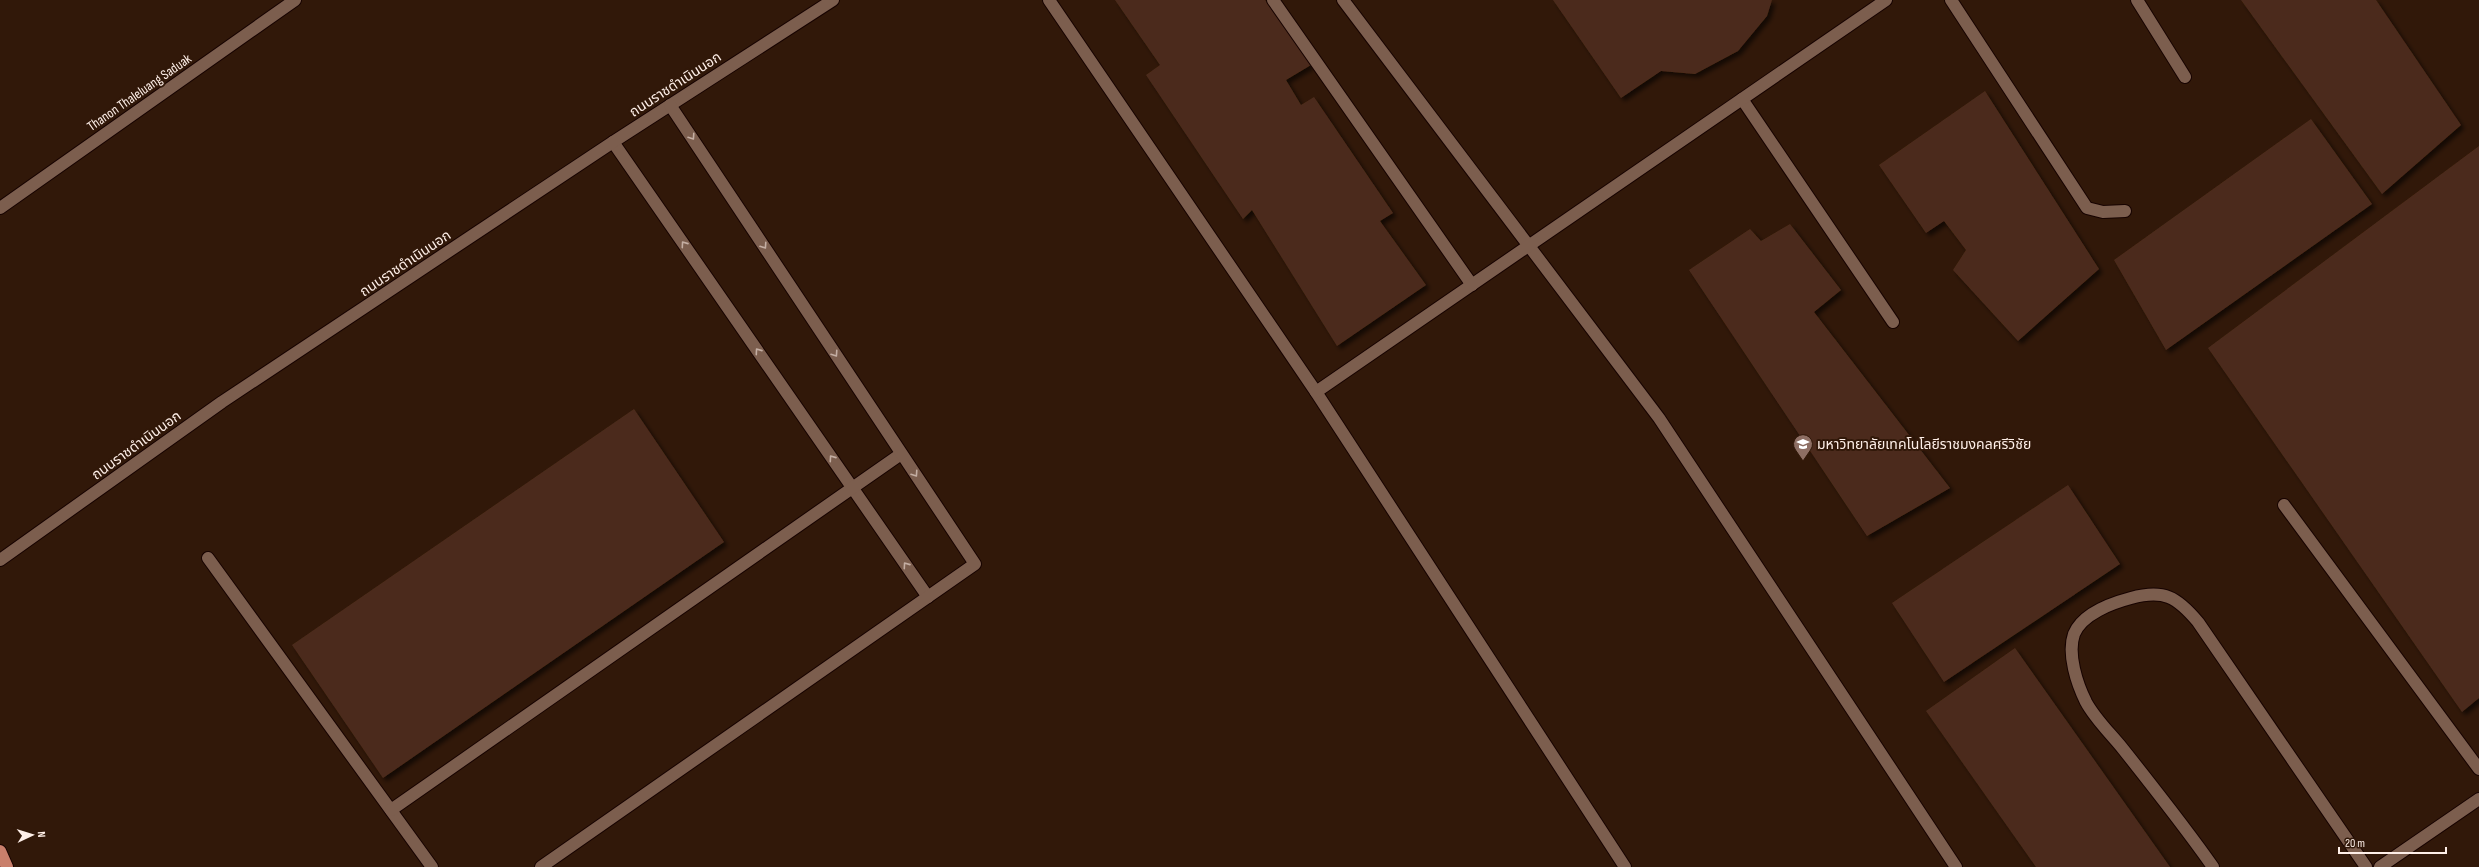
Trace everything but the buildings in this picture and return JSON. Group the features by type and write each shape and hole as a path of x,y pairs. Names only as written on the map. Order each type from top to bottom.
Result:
{"main road":[{"path":"0,851 7,867"}],"street":[{"name":"Thanon Thaleluang Saduak","path":"0,208 295,0"},
{"name":"ถนนราชดำเนินนอก","path":"0,560 99,492 166,440 613,142 833,0"},
{"path":"1049,0 1316,392 1625,867"},
{"path":"1273,0 1472,285"},
{"path":"1343,0 1528,247 1659,418 1956,867"},
{"path":"1316,392 1886,0"},
{"path":"1951,0 2088,208 2103,212 2124,211"},
{"path":"2137,0 2185,77"},
{"path":"1742,99 1894,322"},
{"path":"541,867 975,564 670,105"},
{"path":"613,142 928,597"},
{"path":"391,810 902,454"},
{"path":"2284,505 2479,770"},
{"path":"208,558 432,867"},
{"path":"2213,867 2086,702 2072,657 2074,635 2078,627 2089,618 2117,602 2150,594 2169,595 2184,606 2198,622 2366,867"},
{"path":"2380,867 2479,799"}],"place":[{"name":"มหาวิทยาลัยเทคโนโลยีราชมงคลศรีวิชัย","path":"1803,461"}]}
